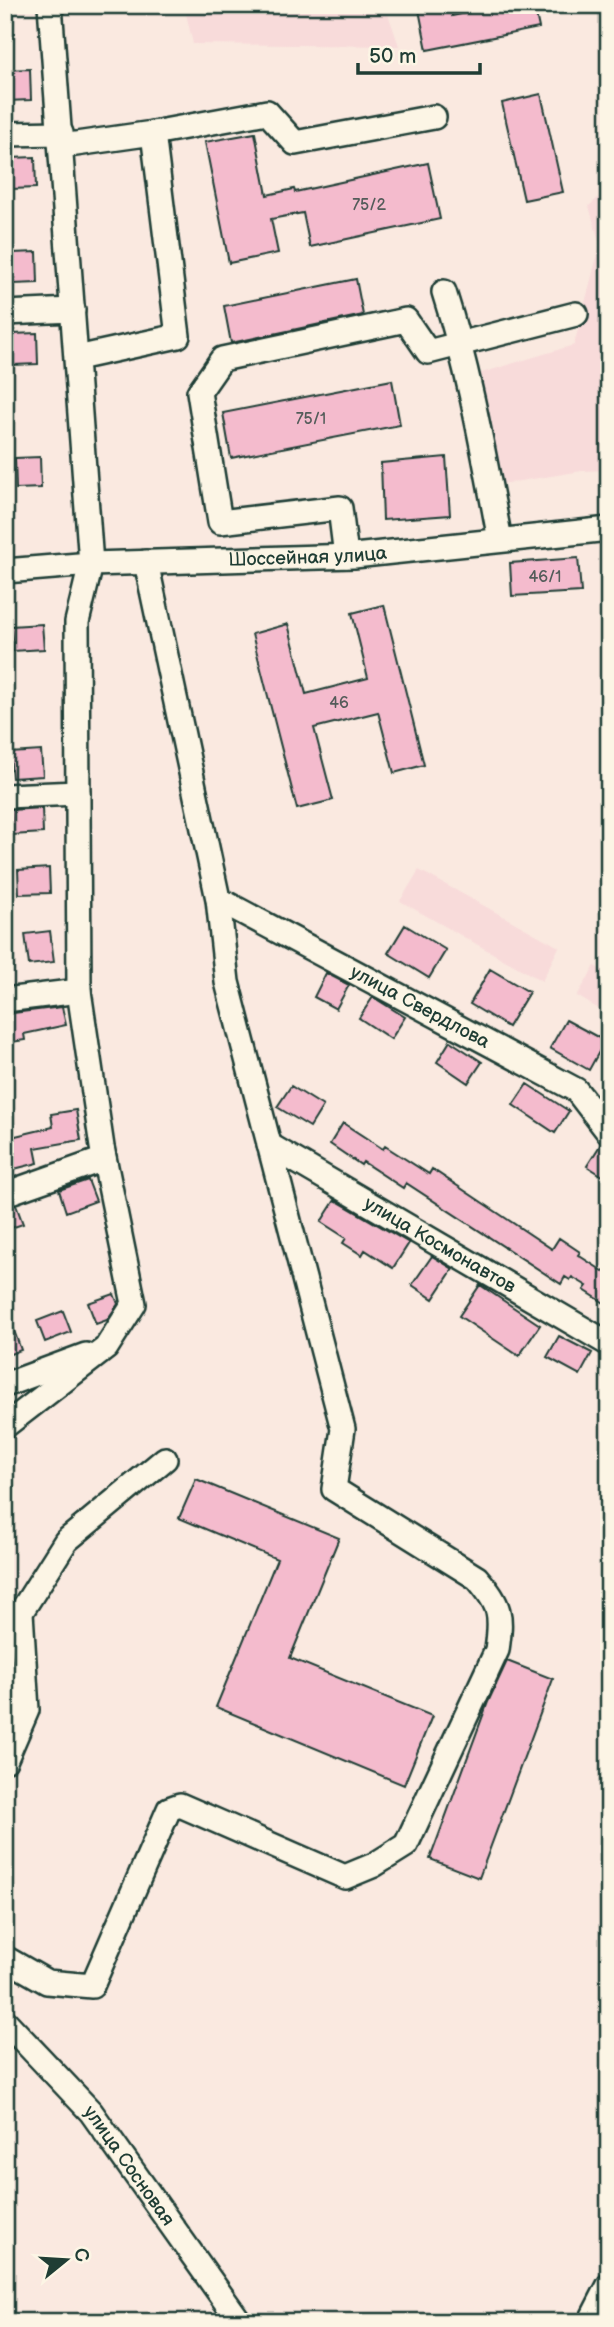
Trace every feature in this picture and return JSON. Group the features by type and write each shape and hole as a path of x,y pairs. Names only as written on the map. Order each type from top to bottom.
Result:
{"street":[{"path":"5,1426 106,1348 134,1304 104,1160 79,991 77,622 91,564 51,5"},
{"path":"5,134 61,139 153,133 267,112 295,143 434,117"},
{"path":"76,358 178,336 153,133"},
{"path":"444,292 460,344 500,540"},
{"path":"5,313 73,310"},
{"path":"346,556 340,508 220,522 199,392 222,359 406,320 428,352 576,314"},
{"name":"Шоссейная улица","path":"5,571 91,564 346,556 609,529"},
{"path":"5,1958 47,1982 92,1986 169,1809 180,1805 345,1877 374,1865 407,1845 497,1650 501,1623 494,1598 477,1578 334,1489 343,1429 227,982 218,899 146,562"},
{"path":"5,796 78,793"},
{"name":"улица Свердлова","path":"218,899 576,1090 609,1133"},
{"path":"5,1000 79,991"},
{"name":"улица Космонавтов","path":"270,1145 609,1344"},
{"path":"5,1194 104,1160"},
{"path":"5,1384 106,1348"},
{"path":"5,1761 27,1710 21,1612 66,1541 165,1459"},
{"name":"улица Сосновая","path":"5,2021 92,2112 240,2322"},
{"path":"590,2322 609,2285"}],"shaded area":[{"path":"184,5 385,5 399,46 193,44"},
{"path":"609,188 609,470 582,471 496,485 478,374 574,345 600,245 589,206"},
{"path":"419,870 559,947 542,981 400,901"},
{"path":"595,966 609,975 609,1015 577,996"}],"building":[{"path":"418,5 450,5 452,16 504,5 534,5 539,28 427,50"},
{"path":"30,69 31,100 6,101 5,70"},
{"path":"541,94 563,192 524,200 502,103"},
{"path":"255,133 267,195 294,189 295,192 428,163 440,219 310,247 303,213 271,219 278,253 229,263 205,142"},
{"path":"35,157 36,188 11,189 10,158"},
{"path":"37,252 38,283 13,284 12,253"},
{"path":"356,279 363,315 231,343 224,306"},
{"path":"37,333 38,364 13,365 12,334"},
{"path":"392,380 400,425 231,458 223,413"},
{"path":"40,457 41,488 16,489 15,458"},
{"path":"446,457 450,515 383,520 381,463"},
{"path":"578,558 581,592 512,596 510,563"},
{"path":"384,605 424,765 394,773 378,712 314,728 333,800 297,809 252,634 288,624 306,694 368,678 352,613"},
{"path":"42,624 44,649 13,651 11,626"},
{"path":"41,751 43,776 12,778 10,753"},
{"path":"42,808 43,833 12,835 11,810"},
{"path":"49,868 50,893 19,894 18,870"},
{"path":"405,925 446,950 429,978 388,953"},
{"path":"50,931 54,962 29,965 25,934"},
{"path":"490,969 529,992 508,1027 470,1004"},
{"path":"326,973 349,985 336,1009 314,997"},
{"path":"373,997 405,1017 391,1039 359,1018"},
{"path":"62,1007 66,1025 24,1034 25,1040 5,1043 5,1014"},
{"path":"566,1020 605,1041 589,1070 550,1048"},
{"path":"450,1041 482,1062 468,1083 437,1062"},
{"path":"527,1084 569,1111 555,1133 513,1105"},
{"path":"291,1086 323,1106 310,1127 277,1107"},
{"path":"76,1110 81,1140 35,1148 38,1163 14,1169 7,1138 53,1127 51,1114"},
{"path":"343,1123 429,1174 432,1169 552,1249 559,1238 580,1252 578,1255 609,1275 609,1306 584,1290 587,1286 572,1277 570,1280 565,1277 561,1284 406,1183 403,1188 330,1144"},
{"path":"601,1144 609,1147 609,1180 587,1166"},
{"path":"88,1180 96,1201 66,1212 59,1190"},
{"path":"335,1200 409,1243 393,1268 365,1250 362,1255 343,1243 346,1238 321,1222"},
{"path":"16,1205 23,1224 5,1230 5,1208"},
{"path":"432,1256 453,1269 433,1299 412,1285"},
{"path":"480,1285 540,1325 519,1356 459,1316"},
{"path":"114,1294 118,1304 107,1320 96,1324 88,1303"},
{"path":"7,1311 21,1350 5,1356 5,1312"},
{"path":"63,1311 71,1332 45,1342 37,1321"},
{"path":"559,1336 592,1353 580,1375 547,1357"},
{"path":"196,1479 339,1538 290,1658 432,1716 404,1785 216,1707 277,1559 179,1518"},
{"path":"507,1661 553,1679 479,1878 430,1859 488,1702"}]}
